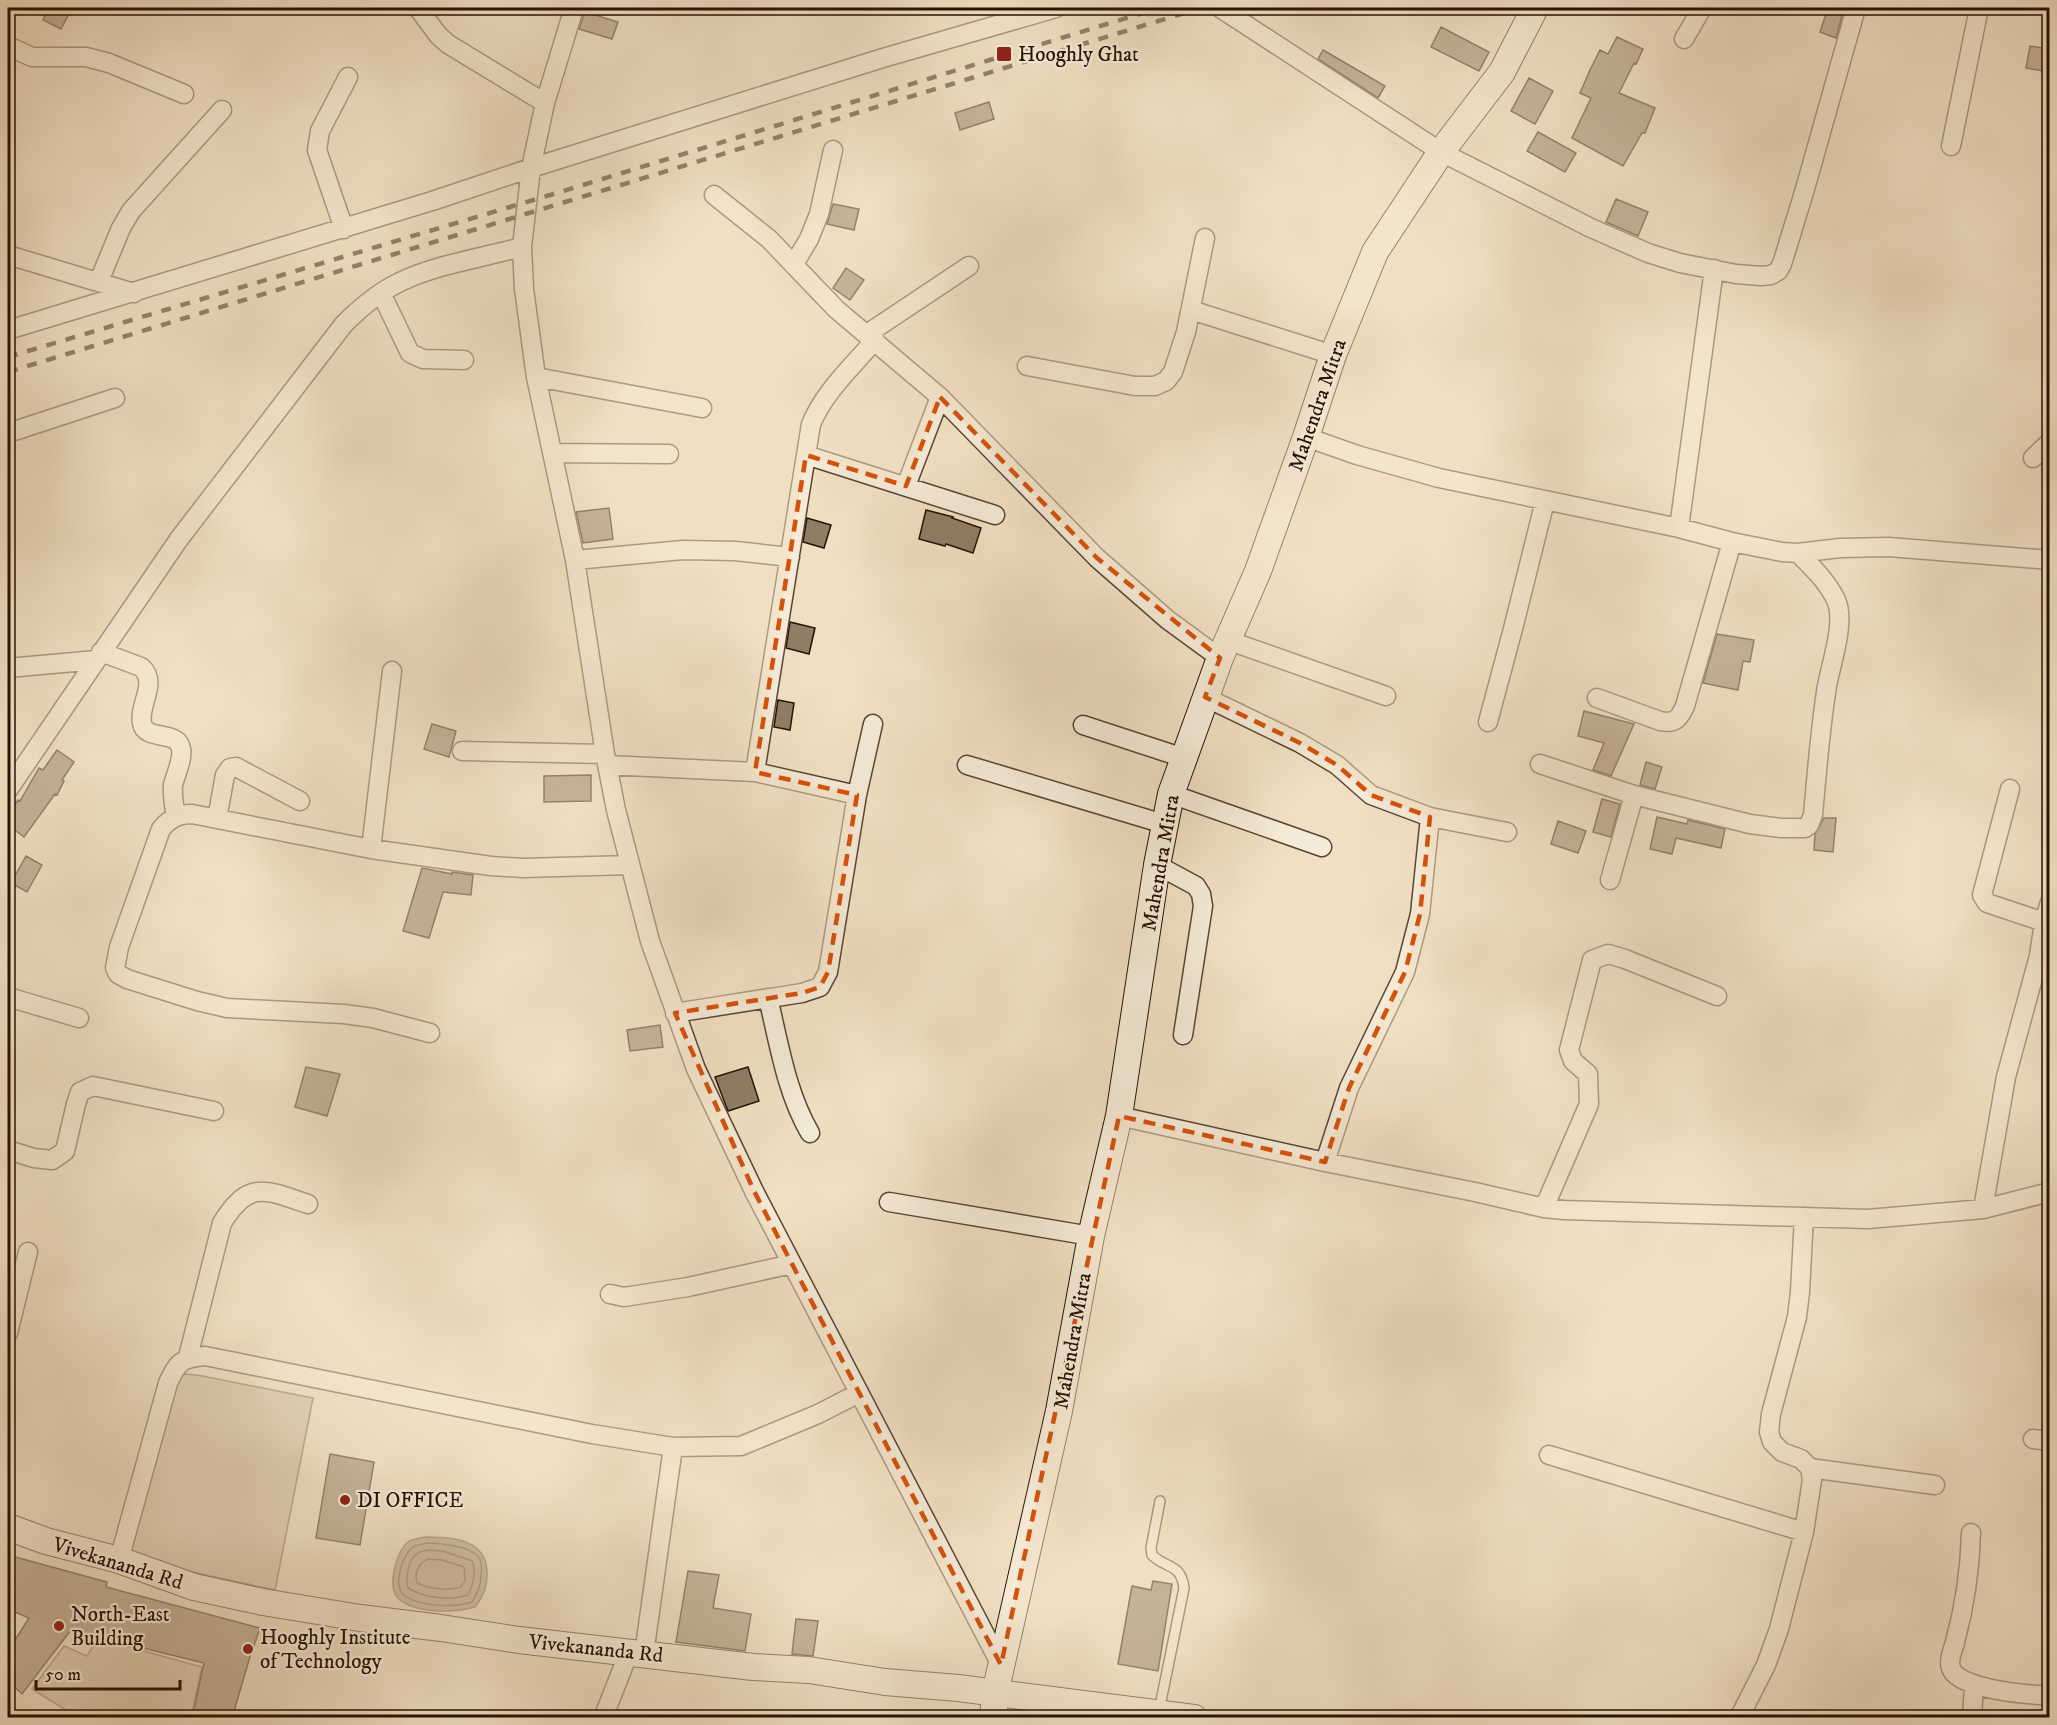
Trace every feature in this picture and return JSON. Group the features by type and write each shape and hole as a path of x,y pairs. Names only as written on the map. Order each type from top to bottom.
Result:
{"main road":[{"name":"Mahendra Mitra","path":"994,1705 1001,1665 1059,1411 1091,1236 1119,1116 1157,865 1171,794 1223,649 1258,571 1333,355 1375,252 1441,152 1502,72 1535,8"},
{"name":"Vivekananda Rd","path":"8,1527 46,1541 118,1560 194,1587 263,1602 360,1618 519,1640 753,1667 809,1670 885,1682 994,1705 1158,1713 1194,1718"}],"street":[{"path":"418,8 438,35 448,44 544,103"},
{"path":"574,8 544,103 531,168 522,247 524,289 536,377 575,560 606,759 630,865 650,941 696,1069 754,1191 1001,1665"},
{"path":"8,330 344,228 883,58 1056,8"},
{"path":"1220,8 1441,152 1591,228 1648,253 1680,263 1761,276 1771,275 1778,271 1805,189 1856,8"},
{"path":"1684,39 1702,8"},
{"path":"1951,146 1979,8"},
{"path":"8,46 32,57 86,57 109,63 184,94"},
{"path":"344,228 317,150 320,131 348,77"},
{"path":"99,281 121,228 131,211 222,110"},
{"path":"795,264 809,239 819,214 833,150"},
{"path":"714,195 769,239 836,309 940,397 1097,558 1168,620 1223,649 1386,696"},
{"path":"1027,366 1134,386 1155,386 1166,381 1173,372 1186,332 1205,238"},
{"path":"8,790 179,539 344,324 360,308 402,281 434,270 522,247"},
{"path":"8,255 134,293"},
{"path":"755,772 811,424 818,408 871,337 969,266"},
{"path":"1679,528 1714,269"},
{"path":"381,293 410,353 423,359 464,360"},
{"path":"1191,310 1333,355"},
{"path":"536,377 702,408"},
{"path":"906,486 940,397"},
{"path":"8,433 115,398"},
{"path":"1306,437 1401,468 1782,552 1889,547 2049,560"},
{"path":"2032,458 2049,442"},
{"path":"552,453 669,454"},
{"path":"806,455 995,515"},
{"path":"1488,722 1545,501"},
{"path":"1597,698 1660,721 1675,722 1679,718 1685,706 1732,542"},
{"path":"575,560 683,550 735,551 790,557"},
{"path":"1540,764 1634,795 1750,824 1797,829 1809,825 1813,815 1827,686 1838,636 1838,617 1837,601 1822,578 1798,553"},
{"path":"8,668 99,656 141,667 146,671 149,683 141,722 143,729 175,739 182,750 173,786 176,817"},
{"path":"371,849 392,671"},
{"path":"1205,697 1337,765 1371,795 1430,817 1507,832"},
{"path":"675,1013 802,993 820,987 828,972 857,795 873,724"},
{"path":"1083,725 1184,759"},
{"path":"462,750 606,759 755,772 857,795"},
{"path":"967,765 1164,824"},
{"path":"217,819 225,775 230,768 236,767 300,801"},
{"path":"2010,789 1982,895 1987,903 2043,922"},
{"path":"1171,794 1322,848"},
{"path":"1610,880 1634,795"},
{"path":"430,1033 373,1018 344,1014 227,1008 127,979 118,974 115,968 119,947 160,829 176,817 192,814 371,849 430,858 523,868 630,865"},
{"path":"1325,1162 1349,1088 1405,972 1420,914 1430,817"},
{"path":"1157,865 1196,886 1201,894 1203,906 1183,1035"},
{"path":"1983,1209 2006,1077 2039,956 2043,922 2049,902"},
{"path":"1544,1208 1588,1104 1588,1074 1573,1061 1569,1050 1592,960 1608,954 1717,996"},
{"path":"8,997 79,1018"},
{"path":"768,998 790,1088 810,1133"},
{"path":"8,1150 34,1158 52,1160 65,1151 80,1092 93,1086 214,1112"},
{"path":"1119,1116 1325,1162 1475,1191 1544,1208 1868,1219 1983,1209 2049,1192"},
{"path":"188,1357 222,1223 230,1211 248,1194 257,1191 269,1191 308,1204"},
{"path":"889,1202 1091,1236"},
{"path":"1739,1718 1766,1665 1779,1629 1804,1532 1812,1480 1810,1468 1801,1459 1782,1452 1772,1442 1769,1432 1771,1414 1797,1317 1804,1217"},
{"path":"8,1333 28,1252"},
{"path":"610,1294 624,1297 677,1289 792,1264"},
{"path":"118,1560 168,1383 176,1365 188,1357 205,1356 592,1434 673,1447 741,1446 818,1414 859,1393"},
{"path":"603,1718 637,1653 673,1447"},
{"path":"1549,1455 1804,1532"},
{"path":"1810,1468 1935,1485"},
{"path":"1971,1533 1964,1610 1950,1660 1951,1669 1956,1676 1974,1684 2023,1694 2049,1695"},
{"path":"1972,1718 1974,1684"}],"lane":[{"path":"1158,1713 1184,1588 1183,1578 1178,1571 1152,1555 1151,1548 1160,1502"}],"highlighted area":[{"path":"940,397 1097,558 1220,658 1205,697 1300,743 1337,765 1371,795 1430,817 1420,914 1405,972 1349,1088 1325,1162 1119,1116 1001,1665 754,1191 675,1013 802,993 820,987 828,972 857,795 755,772 806,455 906,486"}],"shaded area":[{"path":"185,1374 313,1398 275,1590 123,1557 170,1385"},
{"path":"99,1636 118,1644 202,1667 191,1717 77,1717 32,1689 64,1646 87,1656"}],"water":[{"path":"426,1537 459,1540 476,1548 483,1555 487,1581 484,1593 475,1607 435,1611 414,1607 398,1598 393,1586 393,1578 400,1553 408,1542"}],"building":[{"path":"49,8 72,8 61,29 43,20"},
{"path":"1828,8 1843,12 1836,38 1820,32"},
{"path":"585,12 618,22 612,39 579,29"},
{"path":"1441,27 1489,52 1479,71 1431,47"},
{"path":"1617,37 1643,49 1619,93 1655,108 1645,133 1642,133 1623,166 1572,138 1591,98 1580,93 1590,70 1600,50 1608,54"},
{"path":"2030,46 2049,49 2049,72 2026,68"},
{"path":"1323,50 1385,86 1378,98 1318,59"},
{"path":"1529,78 1553,91 1535,124 1511,111"},
{"path":"989,102 994,119 960,130 955,113"},
{"path":"1538,132 1576,153 1565,172 1527,151"},
{"path":"1616,199 1648,212 1638,236 1606,222"},
{"path":"833,204 859,209 854,230 827,224"},
{"path":"846,268 864,280 850,300 833,288"},
{"path":"609,508 613,539 583,543 576,512"},
{"path":"926,510 981,528 973,553 946,544 945,546 919,539"},
{"path":"807,518 831,525 824,548 803,542"},
{"path":"790,622 815,628 809,654 786,648"},
{"path":"1717,634 1754,640 1750,662 1743,661 1738,690 1703,683"},
{"path":"778,700 794,703 790,730 774,727"},
{"path":"1584,711 1634,724 1611,776 1593,770 1604,743 1578,736"},
{"path":"432,724 456,731 449,757 424,749"},
{"path":"57,750 74,762 62,780 64,781 57,795 55,794 24,837 8,825 8,815 18,800 20,801 39,768 43,770"},
{"path":"1646,762 1662,767 1655,789 1640,785"},
{"path":"591,775 591,801 544,802 544,776"},
{"path":"1602,799 1620,804 1611,837 1593,832"},
{"path":"1657,817 1687,824 1688,820 1725,829 1721,848 1676,838 1672,854 1650,849"},
{"path":"1824,818 1836,818 1833,852 1814,850 1815,834"},
{"path":"1558,821 1586,831 1578,853 1551,844"},
{"path":"26,856 42,865 27,892 11,883"},
{"path":"422,868 452,874 452,872 473,875 471,895 443,892 429,938 403,931"},
{"path":"660,1025 663,1047 630,1051 627,1030"},
{"path":"306,1067 340,1074 327,1116 295,1107"},
{"path":"748,1067 759,1101 728,1111 715,1077"},
{"name":"DI OFFICE","path":"330,1454 374,1462 360,1545 316,1538"},
{"path":"8,1555 107,1582 106,1587 260,1628 232,1718 192,1718 204,1663 90,1635 90,1637 71,1630 22,1694 8,1681 8,1651 29,1618 8,1609"},
{"path":"688,1571 719,1575 713,1608 751,1614 745,1651 676,1642"},
{"path":"1153,1581 1172,1584 1158,1671 1118,1664 1132,1586 1151,1590"},
{"path":"796,1619 818,1621 813,1656 792,1654"}],"railway":[{"path":"8,357 560,192 1159,8"},
{"path":"8,372 1201,8"}],"place":[{"name":"Hooghly Ghat","path":"1004,54"},
{"name":"DI OFFICE","path":"345,1500"},
{"name":"North-East Building","path":"59,1626"},
{"name":"Hooghly Institute of Technology","path":"248,1649"}]}
